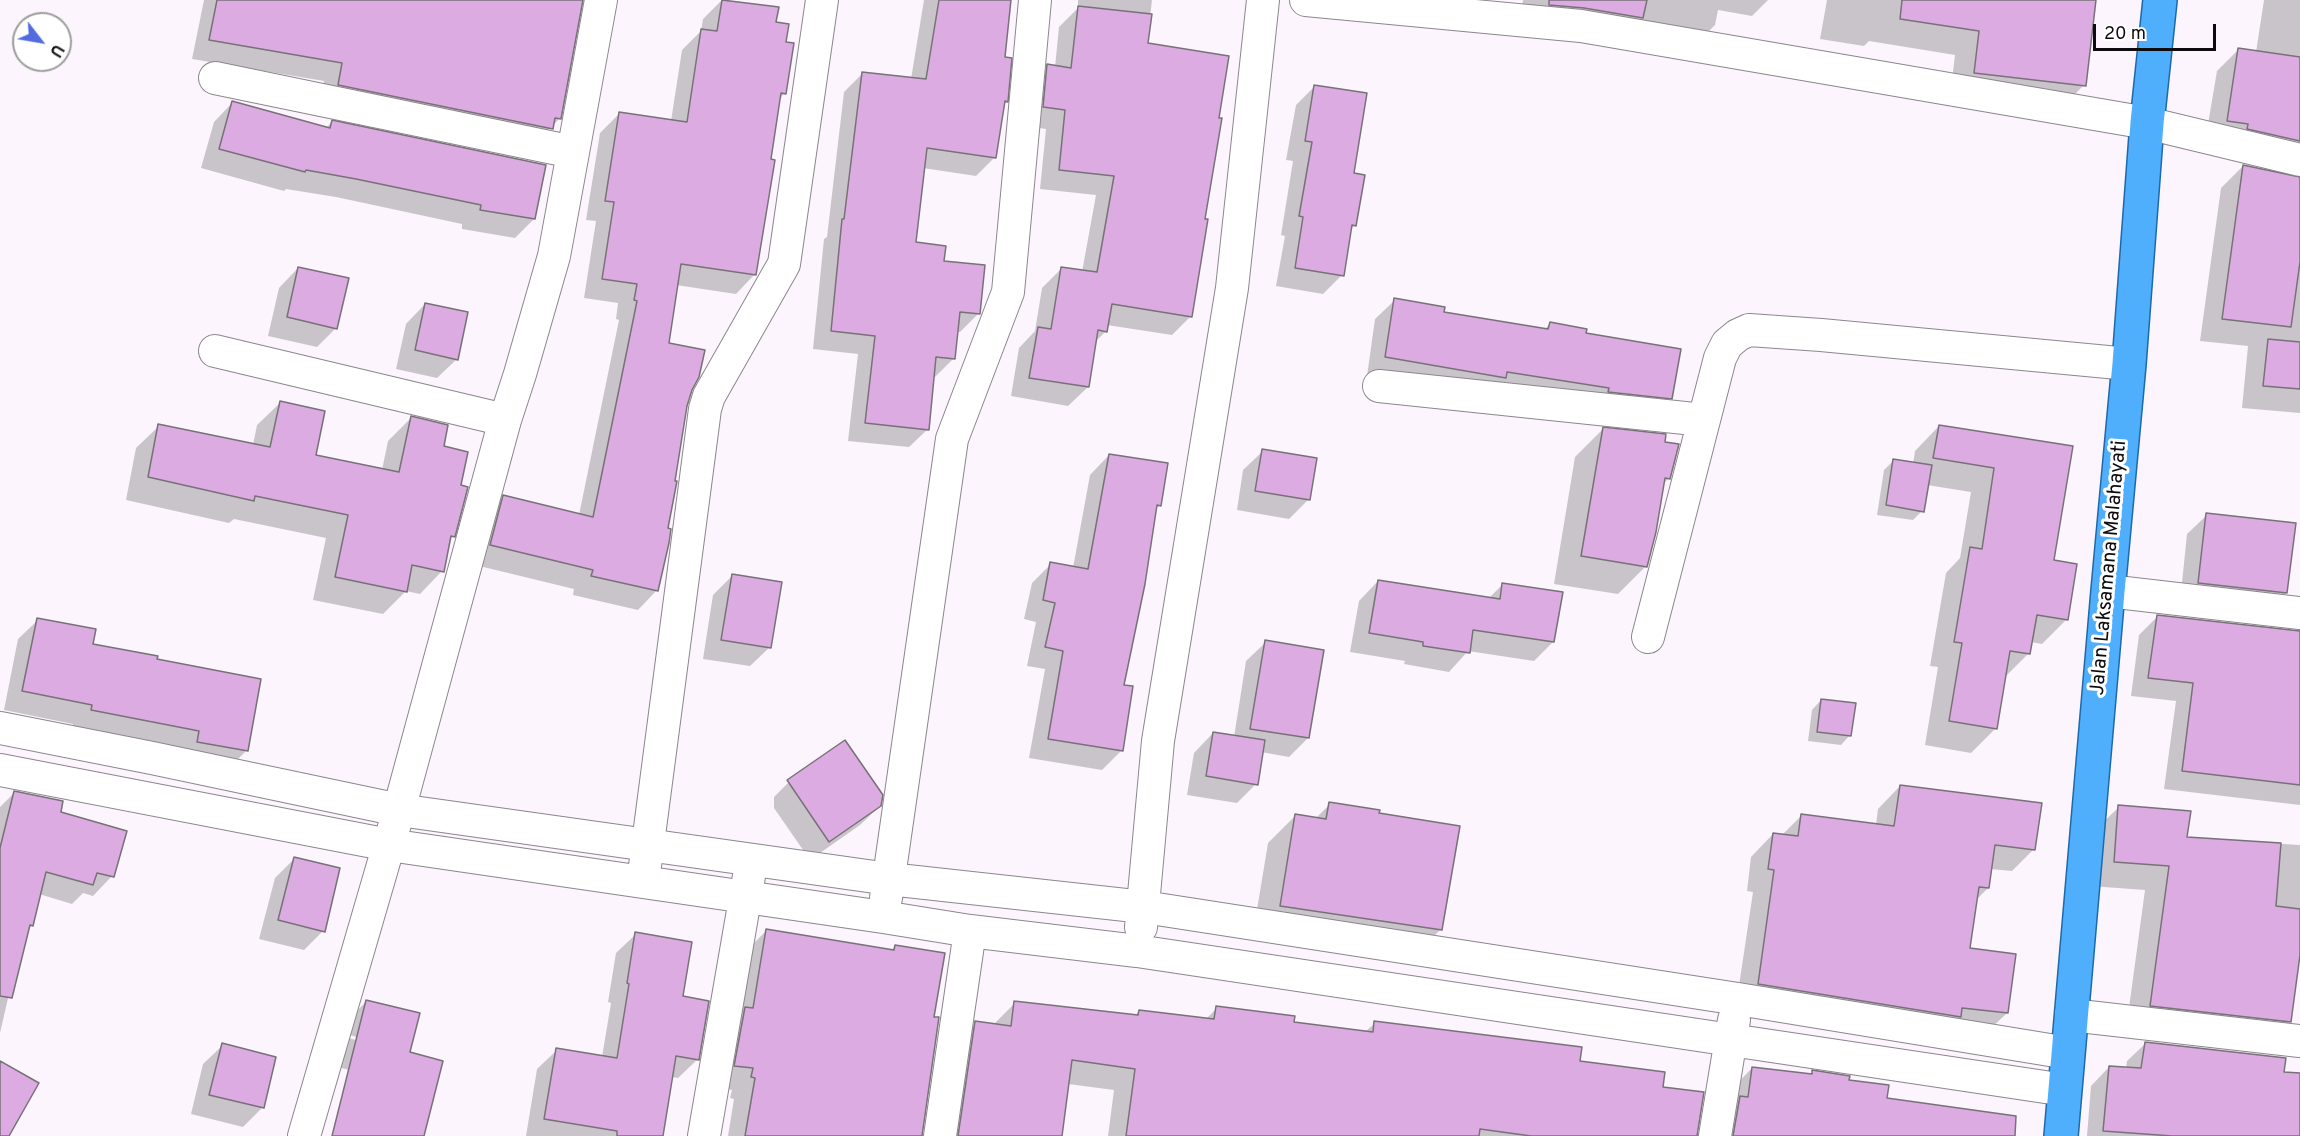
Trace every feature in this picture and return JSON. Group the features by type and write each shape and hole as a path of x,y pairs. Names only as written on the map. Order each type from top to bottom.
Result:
{"highway":[{"name":"Jalan Laksamana Malahayati","path":"2061,1136 2129,364 2146,123 2160,0"}],"street":[{"path":"304,1136 399,810 505,420 554,256 601,0"},
{"path":"642,882 705,409 709,396 784,264 822,0"},
{"path":"883,916 952,439 1008,292 1035,0"},
{"path":"1137,951 1144,907 1158,741 1232,288 1263,0"},
{"path":"1306,0 1581,26 2146,123 2300,160"},
{"path":"215,78 573,152"},
{"path":"1648,637 1720,358 1727,344 1737,335 1749,330 2129,364"},
{"path":"215,351 505,420"},
{"path":"1379,386 1704,420"},
{"path":"2108,591 2300,613"},
{"path":"0,728 141,755 399,810 889,879 1144,907 1738,999 2068,1053"},
{"path":"0,770 389,845 883,916 970,931 1137,951 2065,1090"},
{"path":"704,1136 751,860"},
{"path":"940,1136 970,931"},
{"path":"1715,1136 1738,999"},
{"path":"2071,1015 2300,1041"}],"building":[{"path":"217,0 583,0 561,119 555,118 553,129 338,85 342,63 209,40"},
{"path":"722,0 779,7 776,22 789,24 786,42 794,43 786,94 781,93 771,159 775,160 756,275 681,264 669,343 705,350 699,377 687,406 668,528 671,529 669,543 658,591 591,576 593,570 490,545 503,495 593,517 637,301 634,300 637,284 602,279 614,202 605,201 619,112 687,122 701,29 717,31"},
{"path":"939,0 1011,0 1005,57 1012,58 1008,102 1005,101 996,158 927,148 916,242 946,246 944,261 985,265 980,314 960,312 955,359 936,357 929,430 865,423 875,336 831,331 842,219 844,219 862,72 926,79"},
{"path":"1549,0 1647,0 1643,18 1584,8 1549,5"},
{"path":"1902,0 2096,0 2086,86 1974,73 1979,31 1900,19"},
{"path":"1078,6 1152,14 1148,43 1229,56 1219,118 1222,118 1205,219 1208,219 1192,317 1112,304 1107,332 1098,330 1089,387 1029,378 1038,327 1051,329 1061,267 1097,272 1114,176 1059,170 1065,110 1043,107 1047,64 1071,68"},
{"path":"2238,48 2300,57 2300,141 2247,129 2248,124 2227,121"},
{"path":"1314,85 1367,93 1354,173 1365,175 1356,226 1352,225 1344,276 1295,268 1303,217 1299,216 1312,142 1305,141"},
{"path":"232,101 330,128 332,120 546,165 535,219 480,210 481,205 356,179 306,170 305,172 219,149"},
{"path":"2243,165 2300,177 2300,262 2291,327 2222,319"},
{"path":"298,267 349,278 337,329 287,317"},
{"path":"1394,298 1445,307 1444,312 1548,329 1550,322 1587,329 1586,333 1681,349 1672,399 1608,392 1609,388 1507,372 1506,378 1385,357"},
{"path":"425,303 468,312 458,360 415,350"},
{"path":"2268,339 2300,342 2300,389 2263,386"},
{"path":"280,401 325,411 316,455 399,472 411,416 448,425 444,446 468,452 461,485 468,487 455,537 451,536 444,572 412,565 407,592 335,577 348,515 255,496 254,501 148,477 158,424 270,447"},
{"path":"1939,425 2073,446 2054,560 2077,564 2068,620 2037,615 2030,654 2010,651 1997,729 1949,721 1962,643 1954,642 1970,547 1982,549 1994,468 1933,458"},
{"path":"1603,427 1666,434 1665,442 1679,444 1670,479 1665,478 1656,532 1647,567 1581,556"},
{"path":"1262,449 1317,458 1310,500 1255,491"},
{"path":"1109,454 1168,463 1161,506 1157,505 1145,584 1124,685 1133,686 1123,751 1048,739 1063,651 1045,647 1055,603 1043,600 1050,562 1088,569"},
{"path":"1893,459 1932,465 1924,512 1886,505"},
{"path":"2206,513 2296,523 2287,593 2198,583"},
{"path":"732,574 782,582 771,648 721,640"},
{"path":"1378,580 1500,599 1502,583 1563,592 1554,642 1473,630 1470,653 1423,646 1423,642 1369,633"},
{"path":"2157,615 2300,631 2300,785 2182,771 2193,683 2148,678"},
{"path":"37,618 96,629 93,644 261,679 248,751 197,742 199,731 91,710 92,705 22,691"},
{"path":"1265,640 1324,650 1309,738 1250,729"},
{"path":"1821,699 1856,703 1851,736 1817,732"},
{"path":"1213,732 1265,740 1258,785 1206,776"},
{"path":"845,740 883,795 881,806 829,842 787,780"},
{"path":"1900,785 2042,803 2035,850 1995,845 1989,888 1979,887 1970,948 2016,954 2008,1013 1962,1008 1961,1017 1758,984 1774,870 1768,869 1773,833 1798,836 1801,814 1894,826"},
{"path":"14,791 63,801 61,812 127,831 114,877 97,873 93,885 46,872 12,998 0,996 0,848"},
{"path":"1329,802 1380,810 1379,813 1460,826 1442,930 1280,906 1295,814 1326,819"},
{"path":"2118,805 2191,811 2187,837 2281,843 2276,906 2300,909 2300,955 2291,1022 2150,1006 2169,866 2114,862"},
{"path":"294,857 340,868 325,932 278,920"},
{"path":"766,929 894,950 895,945 945,953 934,1017 939,1017 922,1136 745,1136 755,1078 751,1077 753,1068 734,1066 745,1007 753,1008"},
{"path":"635,932 692,942 683,996 709,1001 699,1060 676,1056 663,1136 617,1136 617,1131 544,1119 556,1048 617,1058"},
{"path":"366,1000 420,1013 410,1052 443,1061 424,1136 332,1136"},
{"path":"1014,1001 1138,1015 1139,1010 1214,1019 1216,1006 1295,1016 1294,1022 1373,1032 1374,1021 1582,1047 1580,1061 1665,1072 1663,1087 1704,1092 1697,1136 1531,1136 1480,1129 1479,1136 1126,1136 1135,1069 1072,1060 1062,1136 958,1136 975,1021 1011,1026"},
{"path":"2145,1042 2286,1058 2284,1072 2300,1073 2300,1136 2172,1136 2103,1131 2109,1066 2141,1068"},
{"path":"222,1043 276,1057 264,1108 209,1095"},
{"path":"0,1061 39,1083 9,1136 0,1136"},
{"path":"1752,1067 1812,1074 1812,1070 1850,1076 1849,1080 1889,1085 1887,1098 2016,1116 2015,1136 1733,1136 1740,1096 1748,1097"}]}
